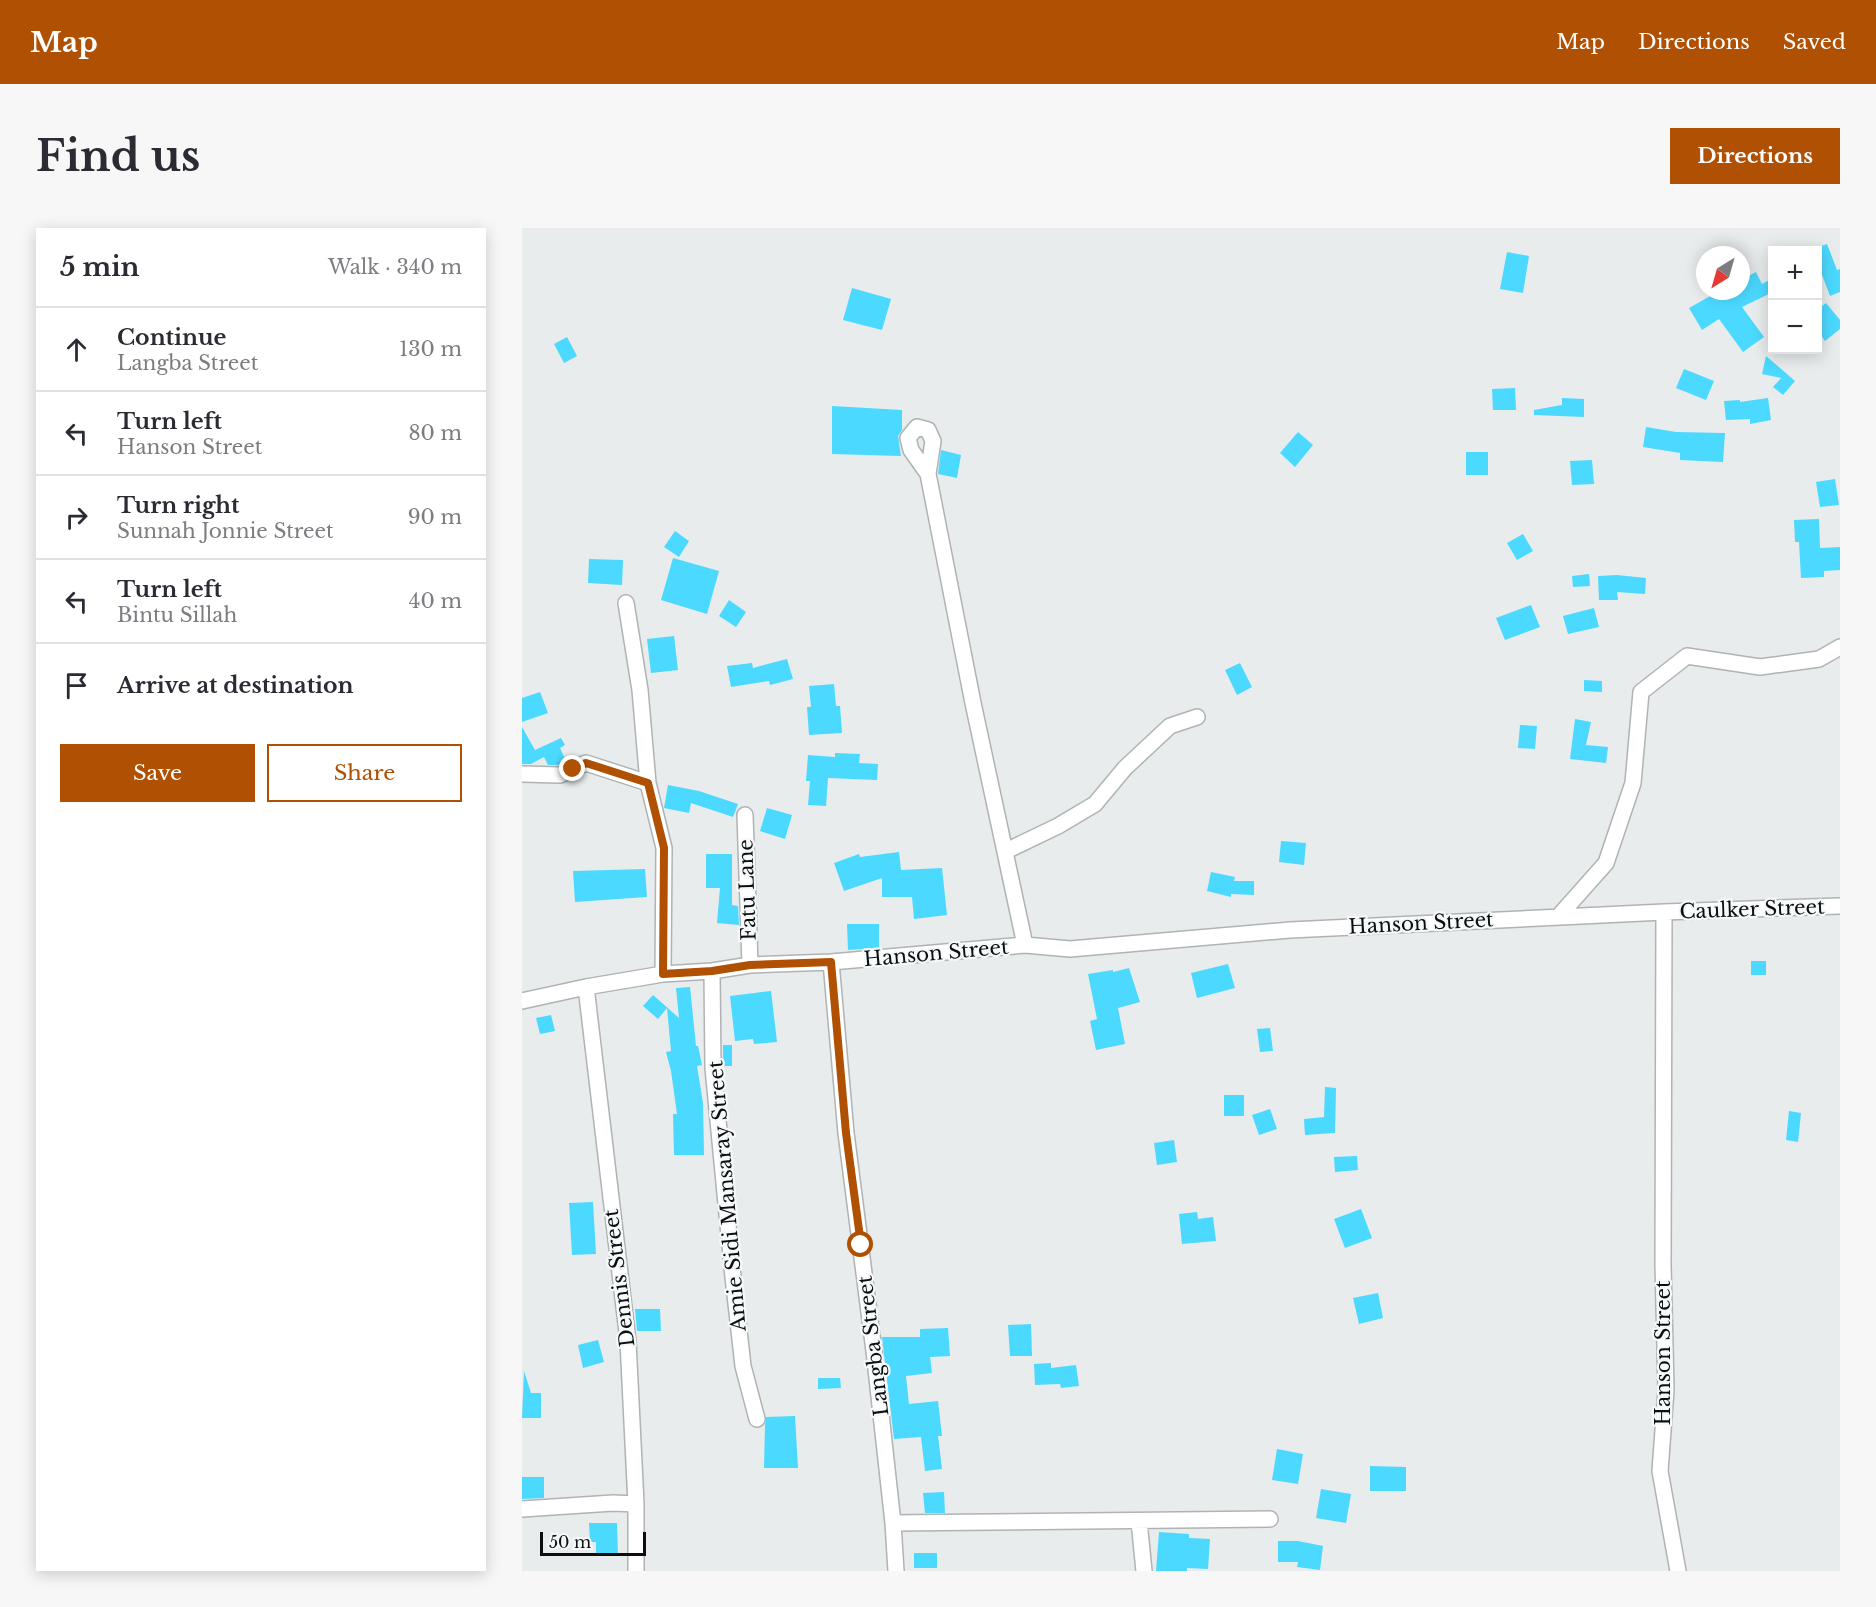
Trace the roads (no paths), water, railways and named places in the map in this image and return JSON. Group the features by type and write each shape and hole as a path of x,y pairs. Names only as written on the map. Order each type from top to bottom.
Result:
{"street":[{"path":"928,474 973,703 1025,945"},
{"path":"626,603 640,690 648,783 664,848 663,974"},
{"path":"1558,917 1606,863 1633,783 1641,692 1687,656 1760,667 1819,659 1840,647"},
{"path":"1006,851 1058,826 1095,804 1125,768 1170,726 1197,717"},
{"path":"522,774 560,775 586,763 648,783"},
{"name":"Fatu Lane","path":"745,814 750,965"},
{"name":"Caulker Street","path":"1664,912 1840,906"},
{"name":"Hanson Street","path":"522,1002 586,987 663,974 712,971 750,965 831,962 1025,945 1070,949 1290,930 1664,912 1663,1264 1666,1390 1660,1471 1678,1571"},
{"name":"Langba Street","path":"831,962 846,1133 874,1351 896,1571"},
{"name":"Amie Sidi Mansaray Street","path":"712,971 713,1068 732,1266 743,1366 757,1419"},
{"name":"Dennis Street","path":"586,987 628,1341 636,1504 636,1571"},
{"path":"522,1509 613,1503 636,1504"},
{"path":"893,1523 1270,1520"},
{"path":"1139,1521 1144,1571"}]}
